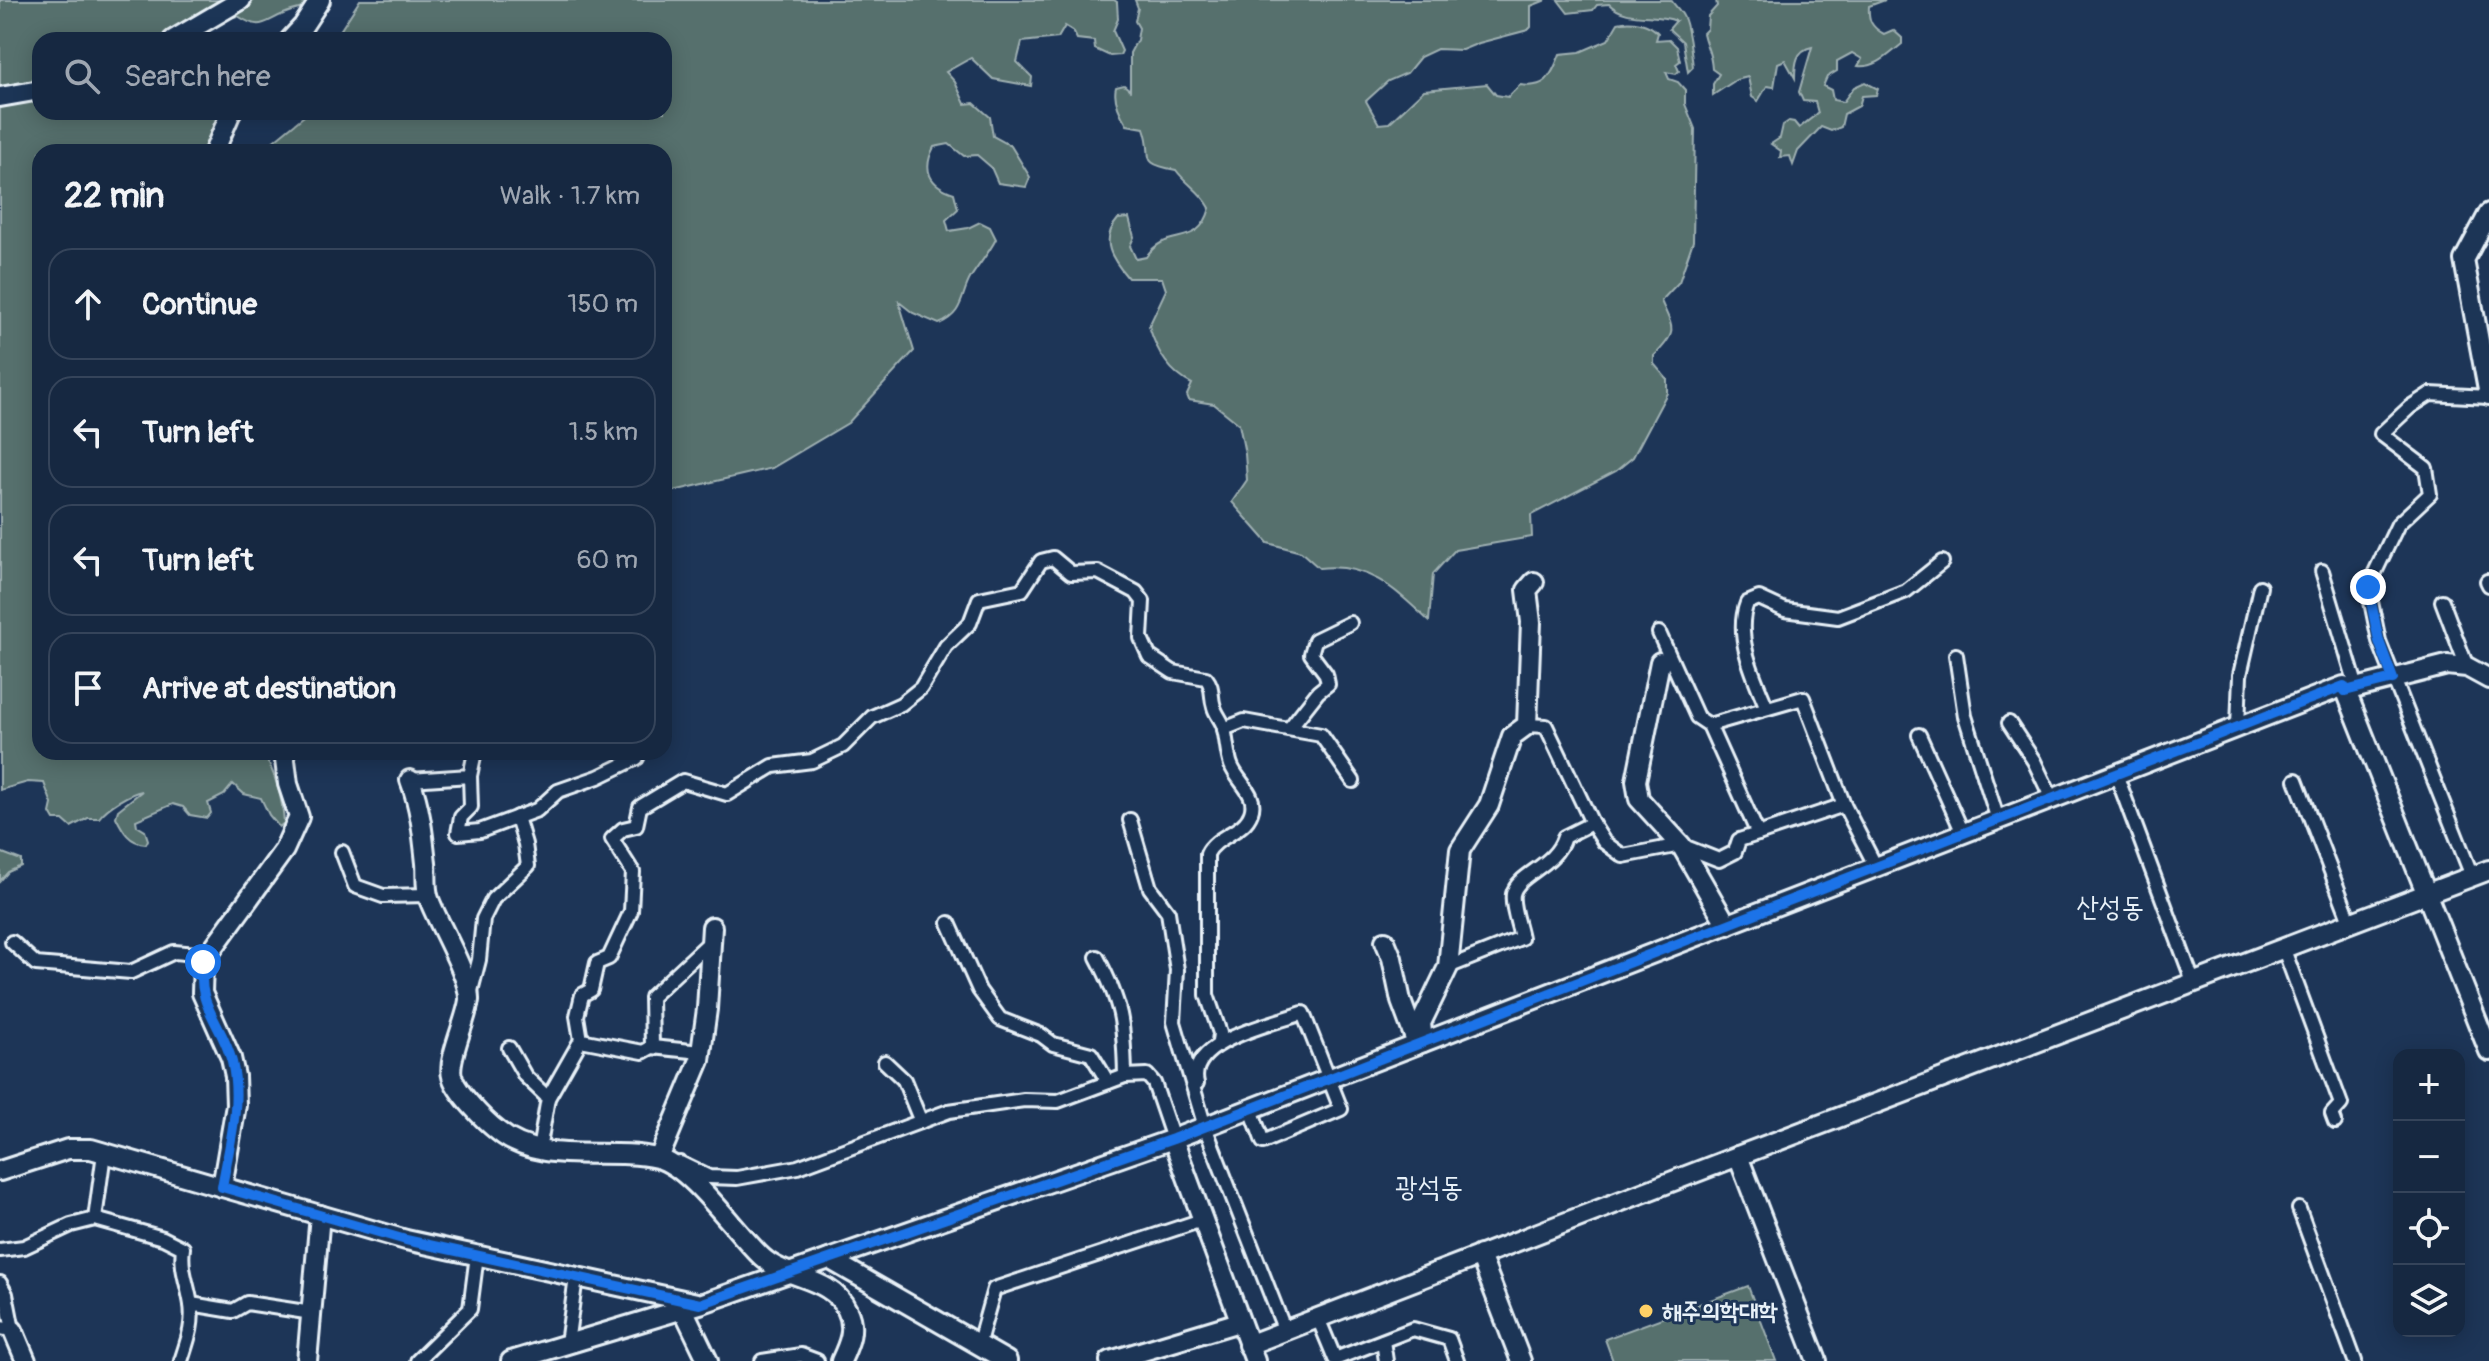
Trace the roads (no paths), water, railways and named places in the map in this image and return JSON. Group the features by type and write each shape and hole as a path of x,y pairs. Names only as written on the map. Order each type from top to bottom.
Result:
{"street":[{"path":"187,32 241,0"},
{"path":"297,32 320,0"},
{"path":"0,97 32,91"},
{"path":"217,144 228,120"},
{"path":"517,817 528,866 493,899 483,919 479,960 450,1073 456,1087 498,1131 518,1144 539,1150 660,1156 709,1177 737,1178 798,1167 949,1111 1009,1102 1058,1101 1125,1076 1147,1075 1154,1083 1252,1353 1285,1331 1318,1318 2481,873 2393,679 2379,641 2368,587 2398,524 2430,494 2426,468 2381,434 2410,407 2430,394 2489,396 2464,260 2489,213"},
{"path":"539,1150 548,1098 581,1040 577,1016 582,995 591,990 597,963 609,958 631,911 633,872 612,839 623,829 636,826 640,807 683,781 727,794 773,766 812,761 843,746 872,717 901,704 921,688 946,646 970,623 979,599 1022,590 1041,561 1053,558 1071,573 1098,572 1136,592 1143,601 1141,638 1149,656 1173,672 1206,678 1213,686 1213,706 1224,729 1229,760 1237,780 1251,794 1253,809 1248,821 1211,845 1207,854 1207,995 1220,1033 1219,1042"},
{"path":"1767,708 1748,663 1742,616 1747,603 1759,598 1785,610 1838,617 1906,591 1942,562"},
{"path":"2322,571 2351,689 2489,1051"},
{"path":"1527,725 1531,622 1527,590 1534,582"},
{"path":"2238,727 2240,675 2260,587"},
{"path":"2442,601 2482,672"},
{"path":"1289,729 1328,684 1326,674 1311,654 1315,640 1350,623"},
{"path":"1659,633 1697,717 1709,725 1758,834"},
{"path":"1956,655 1965,716 1998,820"},
{"path":"1660,662 1636,781 1639,799 1681,845 1727,925"},
{"path":"511,1361 691,1306 1173,1139 2344,686 2351,689 2447,665 2482,672"},
{"path":"1709,725 1803,698 1844,805 1876,867"},
{"path":"1224,729 1244,721 1321,735 1353,781"},
{"path":"2009,723 2034,761 2052,799"},
{"path":"1420,1043 1421,1023 1448,967 1460,850 1489,805 1512,736 1527,725 1546,726 1592,823 1604,842 1623,856 1681,845 1719,860 1735,852 1739,840 1844,805"},
{"path":"1919,735 1963,833"},
{"path":"222,1187 236,1105 235,1076 231,1058 202,993 200,980 203,962 284,850 299,817 288,784 285,760"},
{"path":"473,760 470,776 471,807 461,817 458,833 480,831 537,810 558,791 633,760"},
{"path":"2116,774 2193,981"},
{"path":"469,998 463,976 428,895 417,799 410,780 470,776"},
{"path":"2296,780 2350,921"},
{"path":"1130,820 1150,888 1168,912 1177,970 1174,1022 1208,1125 1285,1331"},
{"path":"1448,967 1521,938 1513,894 1519,883 1560,851 1564,837 1592,823"},
{"path":"342,852 355,886 383,896 428,895"},
{"path":"949,923 979,990 1000,1019 1041,1035 1053,1044 1091,1054 1108,1082"},
{"path":"652,1047 651,997 712,934"},
{"path":"660,1156 701,1052 712,934"},
{"path":"1385,941 1401,1001 1420,1043"},
{"path":"12,942 36,964 131,972 174,952 208,955"},
{"path":"2283,947 2341,1104 2332,1114 2335,1122"},
{"path":"1097,957 1115,990 1124,1025 1125,1076"},
{"path":"1208,1125 1195,1078 1201,1057 1219,1042 1303,1013 1341,1109 1263,1142 1251,1109"},
{"path":"581,1040 643,1052 652,1047 701,1052"},
{"path":"509,1048 525,1076 548,1098"},
{"path":"885,1062 904,1080 921,1122"},
{"path":"0,1171 68,1149 91,1149 406,1240 691,1306"},
{"path":"95,1219 104,1153"},
{"path":"660,1156 684,1173 764,1259 787,1273 806,1277 835,1293 848,1311 852,1338 841,1361"},
{"path":"1738,1156 1817,1361"},
{"path":"2299,1209 2355,1361"},
{"path":"307,1361 320,1215"},
{"path":"0,1250 24,1247 71,1225 95,1219 163,1238 183,1248 180,1264 191,1304 191,1332 181,1361"},
{"path":"980,1353 994,1289 1202,1220"},
{"path":"417,1361 470,1309 477,1255"},
{"path":"1480,1255 1521,1361"},
{"path":"829,1259 980,1353 1007,1361"},
{"path":"567,1344 576,1277"},
{"path":"0,1283 6,1294 7,1329 26,1361"},
{"path":"191,1304 233,1311 247,1303 312,1313"},
{"path":"691,1306 708,1361"},
{"path":"1318,1318 1337,1360 1413,1329 1449,1339 1457,1361"},
{"path":"1110,1361 1239,1322"},
{"path":"1383,1341 1386,1361"},
{"path":"762,1361 801,1355 817,1361"}],"place":[{"name":"해주의학대학","path":"1646,1311"}],"district":[{"name":"산성동","path":"2110,906"},
{"name":"광석동","path":"1429,1186"}]}
